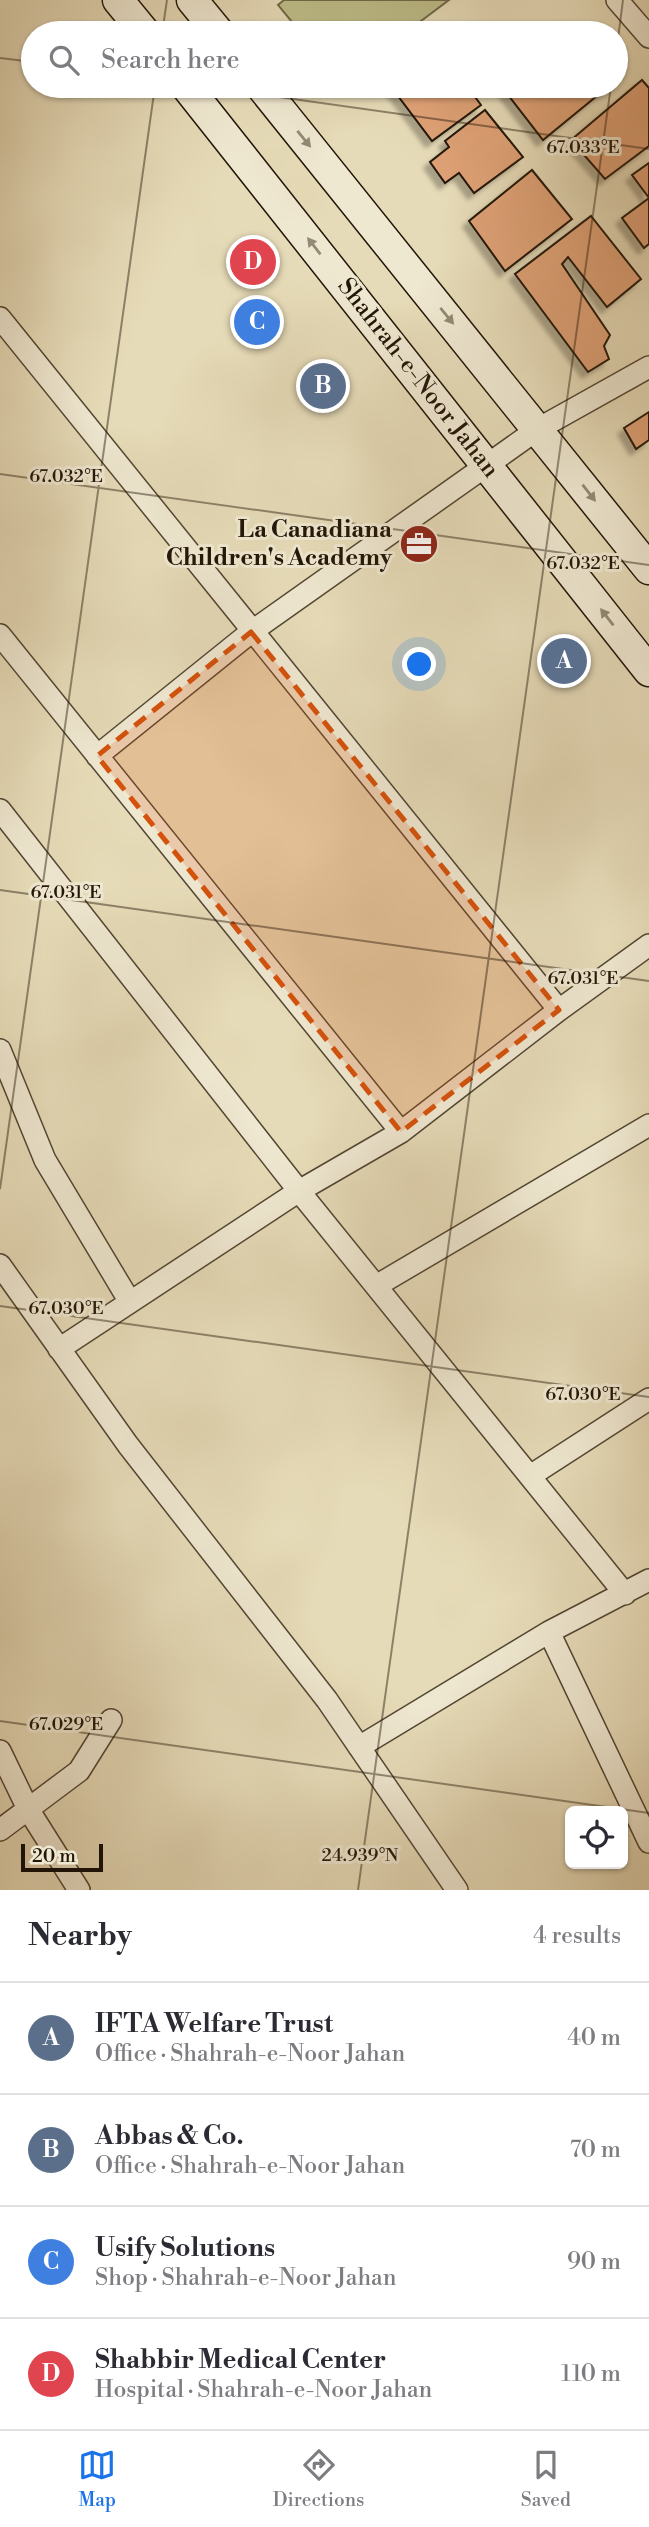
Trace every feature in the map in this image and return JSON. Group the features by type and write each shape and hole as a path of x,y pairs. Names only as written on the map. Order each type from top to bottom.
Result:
{"main road":[{"path":"118,0 135,21"},
{"path":"192,0 209,21"},
{"name":"Shahrah-e-Noor Jahan","path":"196,98 649,671"},
{"path":"271,98 649,569"}],"street":[{"path":"617,0 645,25"},
{"path":"0,317 251,632 559,1010"},
{"path":"97,756 251,632 538,429 649,367"},
{"path":"0,635 401,1132"},
{"path":"0,810 299,1191 625,1594"},
{"path":"59,1349 299,1191 401,1132 559,1010 649,946"},
{"path":"0,1050 45,1160 130,1302"},
{"path":"376,1286 649,1125"},
{"path":"0,1265 128,1445 327,1700 457,1890"},
{"path":"530,1476 649,1399"},
{"path":"359,1747 549,1632 649,1580"},
{"path":"549,1632 649,1842"},
{"path":"0,1830 79,1771 111,1720"},
{"path":"0,1751 28,1809 79,1890"}],"highlighted area":[{"path":"251,632 559,1010 401,1132 97,756"}],"green space":[{"path":"284,0 449,0 421,21 291,21 278,5"}],"building":[{"path":"642,80 649,88 649,146 605,179 571,140 621,98 628,98 628,92"},
{"path":"400,98 476,98 481,105 432,141"},
{"path":"510,98 594,98 543,140"},
{"path":"485,110 523,157 474,193 459,173 445,183 430,162 449,147 445,141"},
{"path":"649,163 649,198 632,175"},
{"path":"532,170 572,219 505,271 469,221"},
{"path":"649,198 649,244 644,248 622,218"},
{"path":"591,216 641,279 607,307 568,257 562,264 610,335 604,346 609,359 588,372 515,274"},
{"path":"649,412 649,440 636,449 624,428"}],"place":[{"name":"Shabbir Medical Center","path":"253,262"},
{"name":"Usify Solutions","path":"257,322"},
{"name":"Abbas & Co.","path":"323,386"},
{"name":"La Canadiana Children's Academy","path":"419,544"},
{"name":"IFTA Welfare Trust","path":"564,661"}]}
